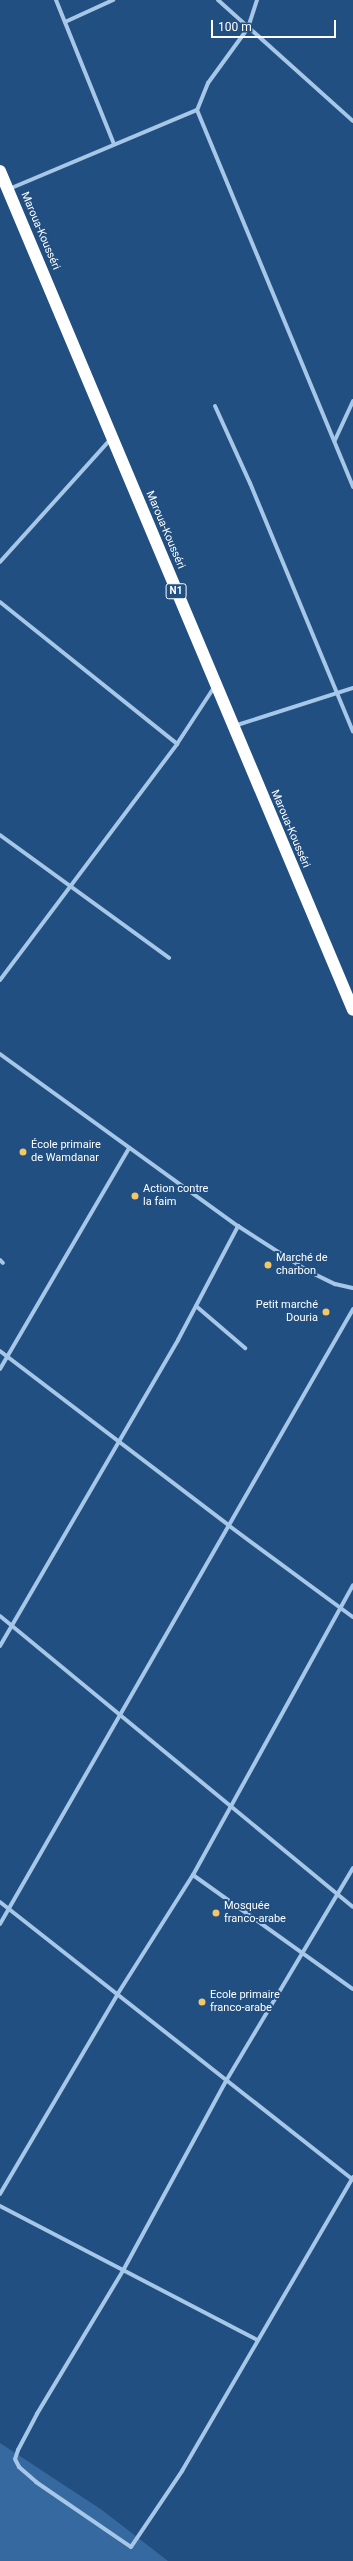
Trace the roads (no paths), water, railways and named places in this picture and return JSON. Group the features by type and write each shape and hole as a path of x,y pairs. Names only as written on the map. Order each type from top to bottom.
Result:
{"highway":[{"name":"Maroua-Kousséri","path":"0,171 232,727 353,1010"}],"street":[{"path":"56,0 114,144"},
{"path":"65,22 113,0"},
{"path":"218,0 353,121"},
{"path":"257,0 248,28 208,83 197,110 335,440 353,487"},
{"path":"8,190 197,110"},
{"path":"335,440 353,401"},
{"path":"216,406 250,482 353,732"},
{"path":"0,562 112,438"},
{"path":"0,602 177,744"},
{"path":"0,980 177,744 215,686"},
{"path":"232,727 353,688"},
{"path":"0,835 69,887 169,958"},
{"path":"0,1054 238,1226 308,1271 335,1284 353,1288"},
{"path":"0,1369 129,1148"},
{"path":"0,1646 196,1306 238,1226"},
{"path":"196,1306 245,1348"},
{"path":"0,1924 228,1526 348,1321 353,1309"},
{"path":"348,1321 353,1325"},
{"path":"0,1351 119,1440 228,1526 353,1617"},
{"path":"0,2194 117,1995 193,1875 353,1585"},
{"path":"0,1616 336,1896 353,1907"},
{"path":"0,1902 226,2081 352,2178 182,2471 131,2547 36,2482 19,2467 15,2459 37,2414 124,2269 226,2081 353,1868"},
{"path":"193,1875 353,1988"},
{"path":"0,2206 124,2269 257,2340"}],"place":[{"name":"École primaire de Wamdanar","path":"23,1152"},
{"name":"Action contre la faim","path":"135,1196"},
{"name":"Marché de charbon","path":"268,1265"},
{"name":"Petit marché Douria","path":"326,1312"},
{"name":"Mosquée franco-arabe","path":"216,1913"},
{"name":"Ecole primaire franco-arabe","path":"202,2002"}]}
